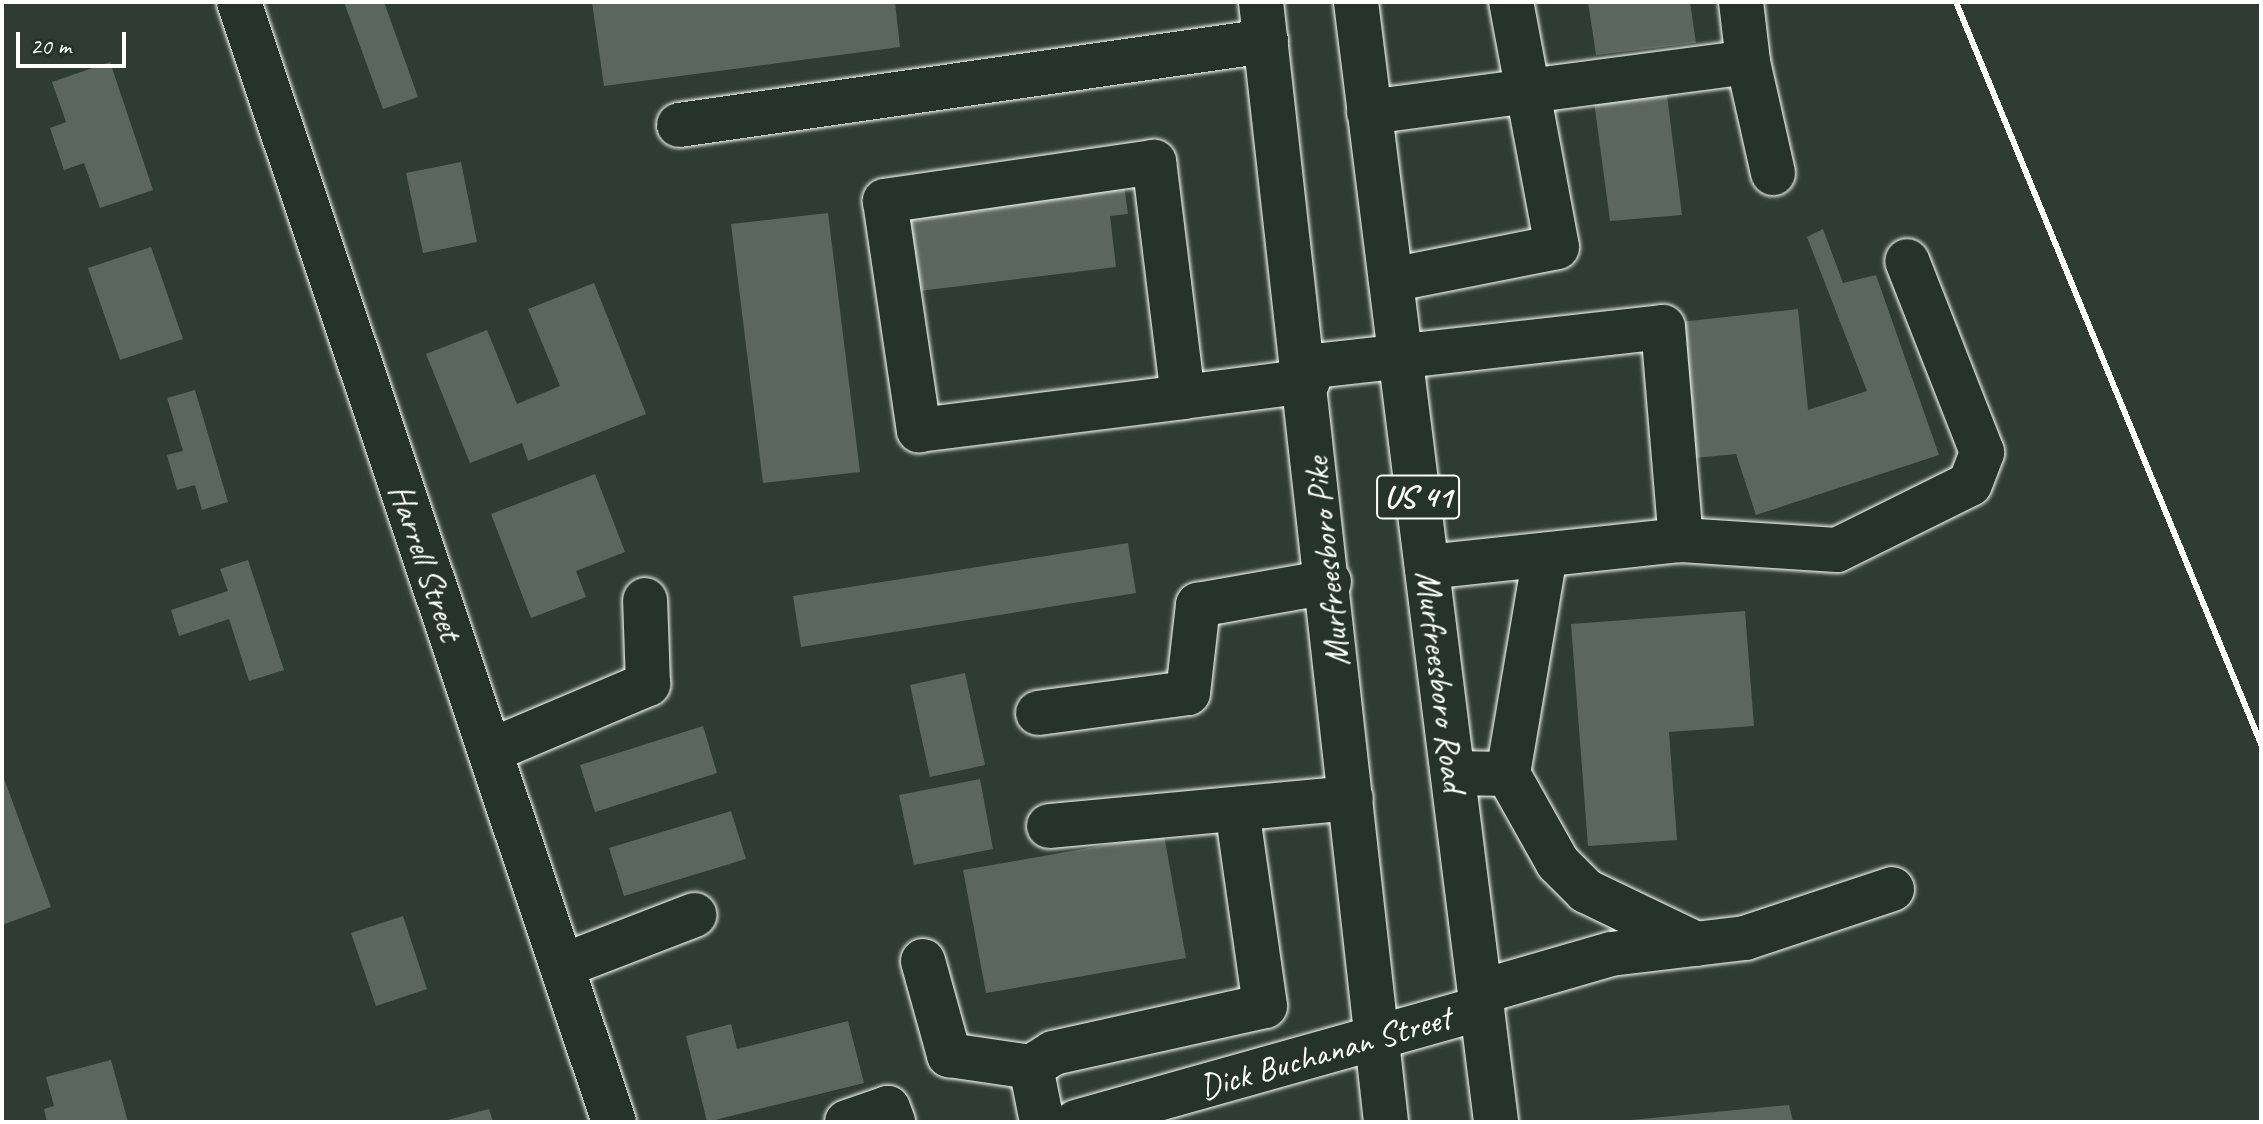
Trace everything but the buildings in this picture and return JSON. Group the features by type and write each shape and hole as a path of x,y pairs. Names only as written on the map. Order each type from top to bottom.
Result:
{"main road":[{"name":"Harrell Street","path":"239,2 614,1122"},
{"name":"Murfreesboro Road","path":"1356,2 1496,1122"},
{"path":"1391,280 1557,247 1511,2"},
{"path":"1741,2 1748,62 1773,173"},
{"path":"679,125 1263,22"},
{"name":"Murfreesboro Pike","path":"1263,22 1307,374 1386,1122"},
{"path":"1369,112 1748,62"},
{"path":"1183,397 1154,162 885,201 919,430 1183,397 1307,374 1399,351 1663,327 1681,540"},
{"path":"1427,567 1681,540 1837,550 1970,484 1982,452 1907,261"},
{"path":"1545,555 1508,774 1558,863 1586,891 1696,944"},
{"path":"1038,713 1188,693 1198,605 1329,582"},
{"path":"490,751 648,684 645,600"},
{"path":"1453,773 1508,774"},
{"path":"1049,826 1351,798"},
{"path":"923,961 949,1055 1031,1067 1053,1053 1265,1006 1237,809"},
{"name":"Dick Buchanan Street","path":"1076,1122 1376,1038 1611,954 1745,938 1892,889"},
{"path":"562,966 694,915"},
{"path":"1031,1067 1042,1122"},
{"path":"847,1122 888,1108 893,1122"}],"railway":[{"path":"1956,2 2261,744"}]}
